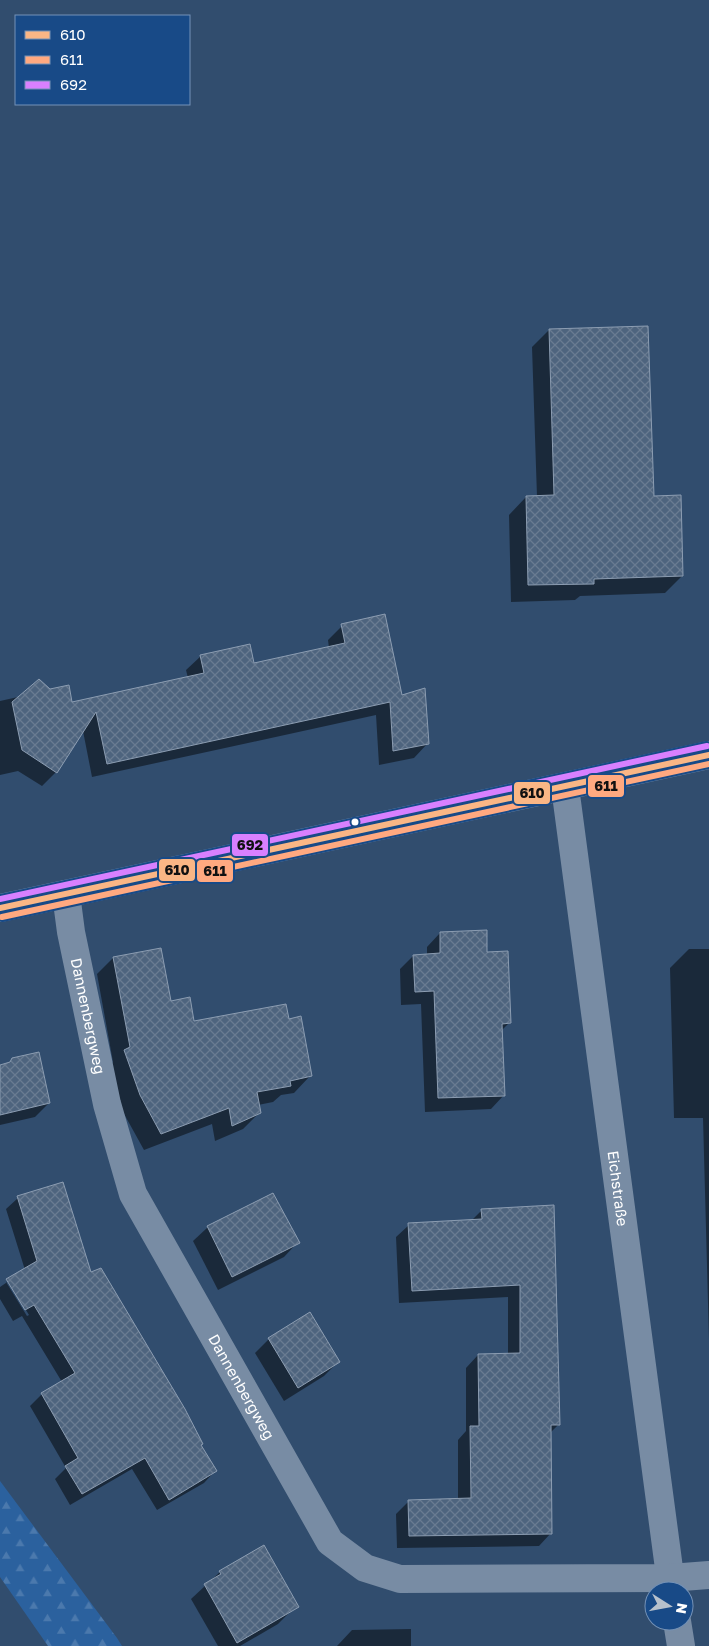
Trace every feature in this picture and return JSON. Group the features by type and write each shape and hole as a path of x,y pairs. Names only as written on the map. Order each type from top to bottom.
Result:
{"street":[{"path":"0,908 709,755"},
{"name":"Eichstraße","path":"565,787 670,1581"},
{"name":"Dannenbergweg","path":"66,894 71,932 107,1104 133,1194 330,1542 364,1568 400,1579 644,1584"},
{"name":"Dannenbergweg","path":"686,1581 709,1575"},
{"path":"679,1631 681,1646"}],"green space":[{"path":"0,1481 122,1646 48,1646 0,1577"}],"building":[{"path":"648,326 654,496 681,495 683,576 594,579 594,584 528,585 526,496 554,495 549,329"},
{"path":"385,614 402,695 425,688 429,744 393,751 390,702 107,764 96,712 57,773 22,750 12,702 39,679 50,689 69,685 72,702 204,673 200,655 250,644 254,663 345,643 341,624"},
{"path":"487,930 487,952 508,951 511,1023 502,1024 505,1096 438,1098 434,991 415,992 413,955 440,953 440,932"},
{"path":"161,948 171,1001 190,997 194,1021 286,1004 289,1019 301,1016 312,1076 290,1081 291,1086 257,1092 261,1113 232,1126 229,1108 161,1134 140,1095 124,1050 130,1047 113,957"},
{"path":"39,1052 50,1103 0,1115 0,1065 10,1062 12,1058"},
{"path":"63,1182 91,1272 101,1268 185,1409 203,1444 201,1445 217,1471 169,1500 145,1458 82,1494 65,1466 78,1458 41,1393 75,1373 34,1305 25,1310 6,1279 37,1261 17,1196"},
{"path":"273,1193 300,1243 232,1277 207,1226"},
{"path":"554,1205 560,1425 551,1425 552,1534 409,1536 408,1500 471,1498 470,1426 479,1426 478,1354 520,1353 520,1285 412,1291 408,1223 482,1219 481,1209"},
{"path":"310,1312 340,1362 298,1388 268,1338"},
{"path":"264,1545 299,1607 237,1643 204,1584 221,1574 219,1571"}],"transit line":[{"name":"692","path":"0,899 707,746"},
{"name":"610","path":"0,908 709,755"},
{"name":"611","path":"2,917 709,764"}]}
